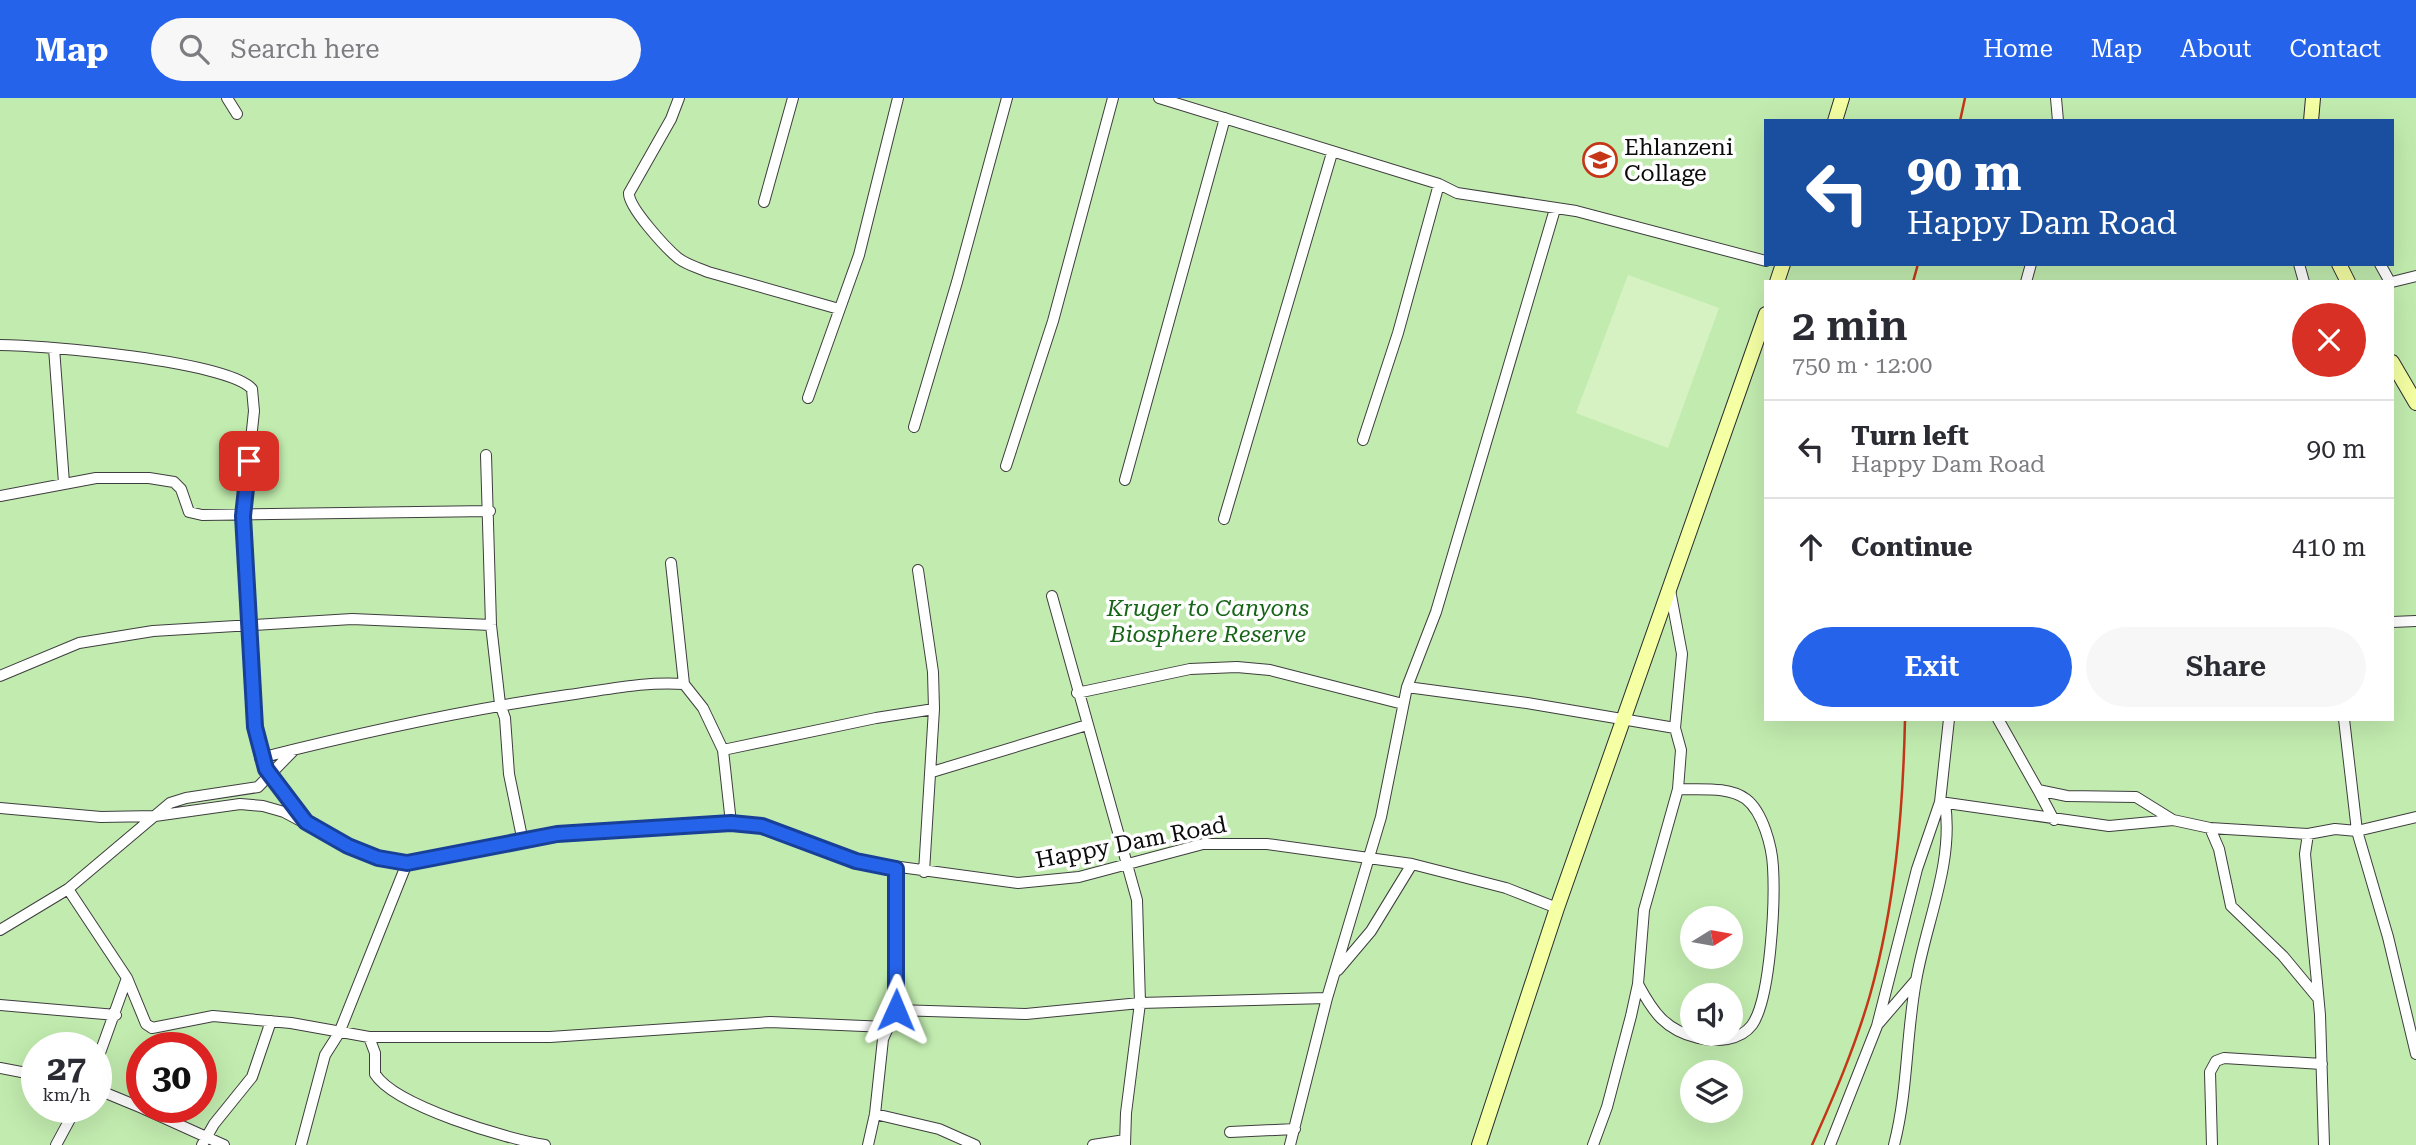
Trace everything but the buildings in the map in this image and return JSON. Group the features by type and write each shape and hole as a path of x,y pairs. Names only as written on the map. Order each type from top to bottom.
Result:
{"street":[{"path":"227,98 237,114"},
{"path":"679,98 671,120 629,193 632,207 678,258 690,264 708,272 839,309"},
{"path":"764,202 793,98"},
{"path":"808,398 877,192 898,98"},
{"path":"914,426 1007,98"},
{"path":"1006,466 1053,321 1114,98"},
{"path":"1159,98 1440,184 1457,193 1482,199 1576,211 1764,260"},
{"path":"1836,119 1842,98"},
{"path":"2056,98 2058,119"},
{"path":"2311,119 2313,98"},
{"path":"1125,480 1225,118"},
{"path":"1224,519 1332,153"},
{"path":"1363,440 1398,334 1440,184"},
{"path":"1290,1145 1327,998 1381,817 1407,687 1436,612 1555,209"},
{"path":"2394,281 2416,276"},
{"path":"1479,1145 1557,908 1626,719 1764,320"},
{"path":"0,345 54,348 209,371 247,383 254,396 254,411 243,516 252,697 260,758 306,822"},
{"path":"54,348 64,483"},
{"path":"2394,365 2416,403"},
{"path":"486,455 491,625 500,704 505,718 509,774 523,842"},
{"path":"0,495 114,476 178,484 189,512 202,515 489,511"},
{"path":"671,563 684,684 703,708 723,750 731,823"},
{"path":"918,570 933,672 934,709 924,872"},
{"path":"1593,1145 1610,1094 1638,984 1644,910 1678,789 1681,750 1675,728 1682,654 1670,590"},
{"path":"1052,596 1077,693 1129,864 1139,926 1140,1003 1125,1143 1093,1145"},
{"path":"0,676 65,647 102,638 352,619 491,625"},
{"path":"2394,622 2416,621"},
{"path":"1077,693 1190,668 1237,667 1270,670 1403,704"},
{"path":"260,758 355,732 500,704 649,684 684,684"},
{"path":"1407,687 1675,728"},
{"path":"723,750 876,718 934,709"},
{"path":"1894,1145 1902,1108 1916,980 1948,834 1943,802 1949,721"},
{"path":"1999,721 2054,820"},
{"path":"2344,721 2357,831 2388,937 2416,1054"},
{"path":"932,772 1087,725"},
{"path":"0,930 68,889 175,800 251,789 262,784 294,749"},
{"path":"1638,984 1665,1025 1678,1032 1709,1040 1731,1037 1751,1026 1765,992 1773,866 1768,841 1756,811 1748,800 1737,794 1678,789"},
{"path":"2038,790 2067,796 2136,797 2173,820 2210,828 2308,834 2335,829 2357,831 2416,817"},
{"path":"1943,802 2054,820 2128,826 2173,820"},
{"path":"1830,1145 1877,1026 1917,869 1943,802"},
{"name":"Happy Dam Road","path":"0,807 75,816 155,816 240,804 284,812 348,846 378,858 407,863 557,834 731,823 762,826 856,861 896,869 1018,883 1048,882 1203,844 1232,842 1369,856 1412,864 1506,888 1557,908"},
{"path":"2210,828 2219,849 2231,906 2283,956 2317,997"},
{"path":"2308,834 2305,854 2322,1064 2324,1145"},
{"path":"301,1145 325,1055 339,1033 407,863"},
{"path":"1334,973 1371,931 1412,864"},
{"path":"868,1145 887,1027 896,1010 896,869"},
{"path":"68,889 127,978 146,1024 152,1028 213,1016 271,1021 369,1037 550,1037 770,1022 887,1027"},
{"path":"109,1032 127,978"},
{"path":"1877,1026 1916,980"},
{"path":"896,1010 1026,1014 1140,1003 1327,998"},
{"path":"0,1005 116,1015"},
{"path":"205,1141 253,1077 271,1021"},
{"path":"369,1037 375,1053 375,1074 386,1086 465,1125 545,1145"},
{"path":"2212,1145 2210,1072 2216,1061 2224,1058 2322,1064"},
{"path":"0,1068 21,1072"},
{"path":"875,1114 939,1129 975,1145"},
{"path":"56,1145 68,1123"},
{"path":"171,1123 205,1141 224,1145"},
{"path":"1230,1132 1295,1129"}],"green space":[{"name":"Kruger to Canyons Biosphere Reserve","path":"0,98 2416,98 2416,1145 0,1145"},
{"path":"1628,275 1719,308 1668,448 1576,413"}],"railway":[{"path":"1960,119 1965,98"},
{"path":"1914,280 1917,266"},
{"path":"1812,1145 1851,1052 1879,961 1896,858 1905,721"}],"place":[{"name":"Ehlanzeni Collage","path":"1600,160"}],"route":[{"path":"249,461 243,516 255,727 260,758 278,788 306,822 348,846 378,858 407,863 557,834 685,824 731,823 762,826 800,838 856,861 896,869 896,1010"}]}
